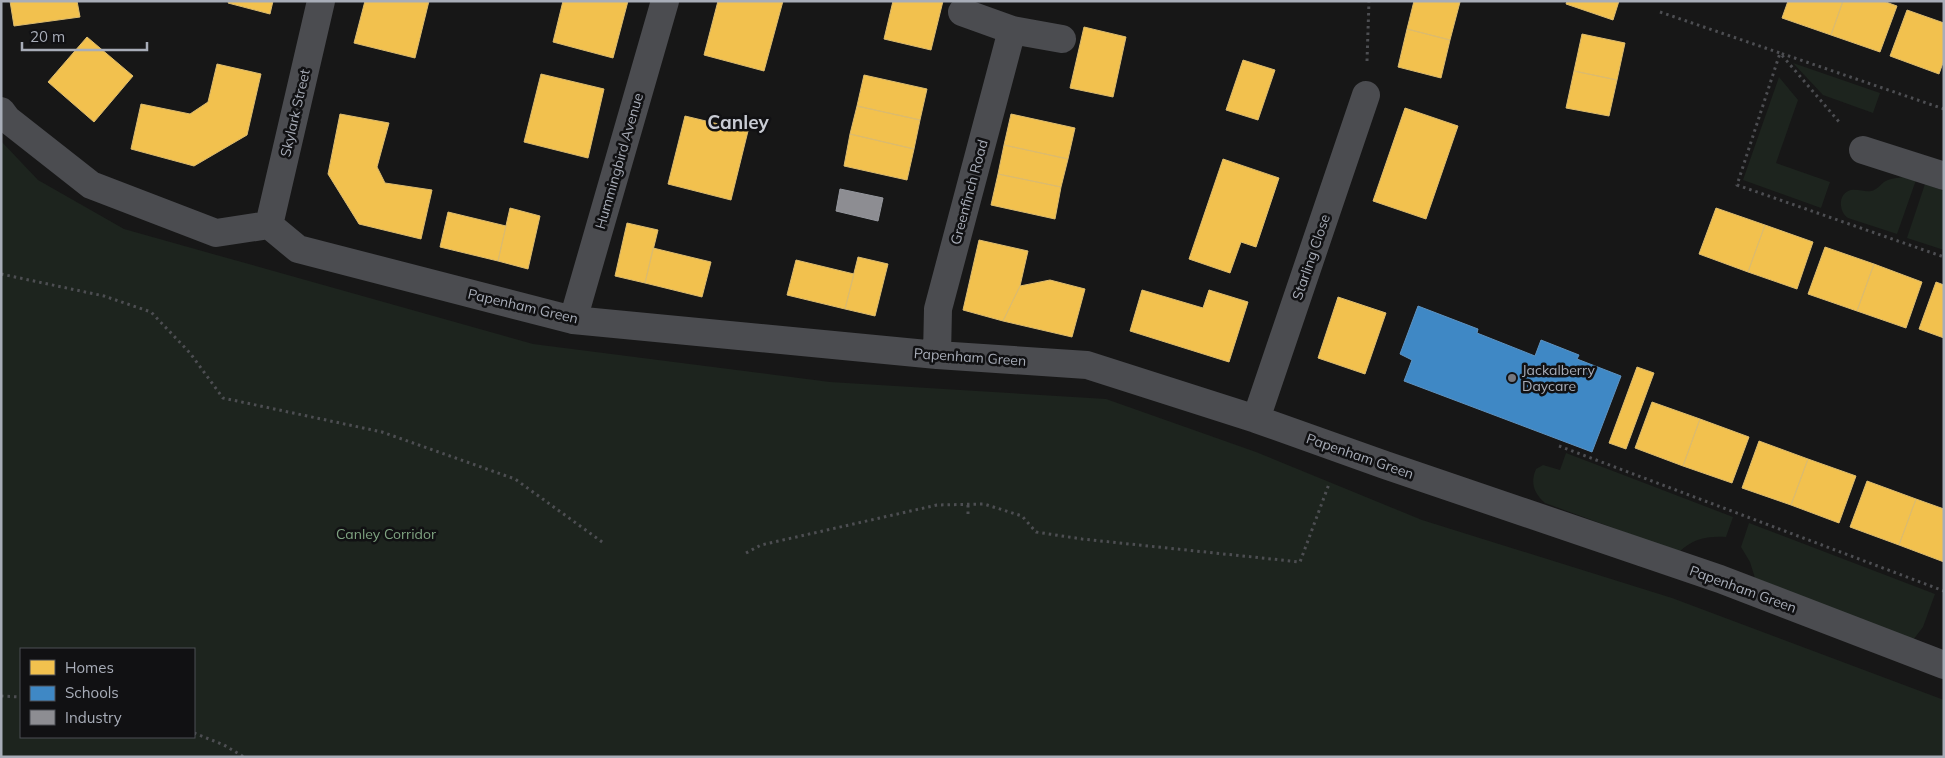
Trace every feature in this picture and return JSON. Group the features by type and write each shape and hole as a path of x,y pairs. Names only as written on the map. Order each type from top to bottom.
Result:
{"street":[{"name":"Skylark Street","path":"269,224 321,1"},
{"name":"Hummingbird Avenue","path":"573,320 664,1"},
{"path":"962,12 1012,30 1062,39"},
{"name":"Greenfinch Road","path":"937,355 938,309 1012,30"},
{"name":"Starling Close","path":"1256,418 1366,95"},
{"path":"1,111 7,119 91,185 216,233 269,224"},
{"path":"1863,150 1944,176"},
{"name":"Papenham Green","path":"269,224 298,249 573,320 937,355 1087,365 1256,418 1342,450 1720,579 1944,665"}],"path":[{"path":"1366,95 1369,1"},
{"path":"1660,12 1780,53 1863,150"},
{"path":"1,274 104,296 151,312 190,353 223,398 382,432 515,479 605,544"},
{"path":"1559,446 1944,591"},
{"path":"746,553 761,545 937,506 984,504 1022,516 1036,532 1082,539 1300,562 1342,450"},
{"path":"968,505 968,517"},
{"path":"1,696 20,697"},
{"path":"195,733 224,745 244,757"}],"green space":[{"path":"1793,63 1880,93 1873,113 1823,95"},
{"path":"1779,77 1798,100 1776,163 1830,182 1821,208 1743,180"},
{"name":"Canley Corridor","path":"1,141 38,180 124,229 533,344 830,382 1106,399 1256,452 1422,520 1672,598 1944,700 1944,757 1,757"},
{"path":"1904,177 1916,180 1897,234 1848,218 1842,211 1842,198 1847,192 1851,190 1871,191 1877,189 1886,181"},
{"path":"1925,184 1944,191 1944,250 1907,238"},
{"path":"1566,453 1733,517 1726,537 1700,539 1689,544 1679,552 1545,503 1534,487 1533,479 1536,469 1543,465 1560,470"},
{"path":"1749,523 1935,594 1923,627 1913,640 1755,578 1750,562 1741,547"}],"building: Homes":[{"path":"10,1 77,1 80,17 14,26"},
{"path":"229,1 273,1 270,14 228,3"},
{"path":"365,1 429,1 415,58 354,43"},
{"path":"563,1 628,1 613,58 553,42"},
{"path":"718,1 783,1 764,71 704,55"},
{"path":"893,1 943,1 931,50 884,39"},
{"path":"1414,1 1460,2 1450,40 1407,29"},
{"path":"1567,1 1619,1 1613,20 1566,4"},
{"path":"1788,1 1843,1 1831,35 1782,18"},
{"path":"1843,1 1883,1 1897,6 1880,52 1831,35"},
{"path":"1907,10 1944,23 1944,60 1939,74 1890,56"},
{"path":"1084,27 1126,37 1113,97 1070,88"},
{"path":"1407,29 1450,40 1441,78 1398,67"},
{"path":"1582,34 1625,43 1617,80 1574,71"},
{"path":"87,37 133,76 94,122 48,82"},
{"path":"1243,60 1275,70 1258,120 1226,110"},
{"path":"217,64 261,74 247,135 194,166 131,149 141,104 190,114 208,102"},
{"path":"1574,71 1617,80 1609,116 1566,108"},
{"path":"541,74 604,89 588,158 524,142"},
{"path":"864,75 927,89 920,120 857,106"},
{"path":"857,106 920,120 914,149 850,134"},
{"path":"1405,108 1458,126 1426,219 1373,201"},
{"path":"340,114 389,123 377,167 385,183 432,190 421,239 359,224 328,174"},
{"path":"1011,114 1075,128 1068,159 1004,145"},
{"path":"685,116 748,131 731,200 668,184"},
{"path":"850,134 914,149 907,180 844,166"},
{"path":"1004,145 1068,159 1061,187 998,174"},
{"path":"1223,159 1279,178 1256,247 1241,242 1230,273 1189,259"},
{"path":"998,174 1061,187 1055,219 991,205"},
{"path":"510,208 540,216 528,269 498,261"},
{"path":"1716,208 1765,225 1748,272 1699,254"},
{"path":"448,212 506,226 498,261 440,247"},
{"path":"627,223 658,230 645,283 615,276"},
{"path":"1765,225 1813,242 1797,289 1748,272"},
{"path":"979,240 1028,251 1020,286 1003,321 963,310"},
{"path":"1825,247 1874,264 1857,311 1808,294"},
{"path":"653,248 711,262 702,297 645,283"},
{"path":"858,257 888,264 875,316 845,309"},
{"path":"796,260 854,274 845,309 787,295"},
{"path":"1874,264 1922,282 1906,328 1857,311"},
{"path":"1050,280 1085,289 1072,337 1003,321 1020,286"},
{"path":"1936,282 1944,285 1944,338 1919,329"},
{"path":"1142,290 1203,308 1209,290 1248,302 1229,362 1130,331"},
{"path":"1338,297 1386,313 1365,374 1318,358"},
{"path":"1637,367 1654,373 1626,449 1609,443"},
{"path":"1652,402 1700,419 1683,466 1635,448"},
{"path":"1700,419 1749,437 1732,483 1683,466"},
{"path":"1759,441 1808,459 1791,505 1742,488"},
{"path":"1808,459 1856,476 1839,523 1791,505"},
{"path":"1867,481 1916,499 1899,545 1850,527"},
{"path":"1916,499 1944,509 1944,562 1899,545"}],"building: Schools":[{"name":"Jackalberry Daycare","path":"1418,306 1478,329 1477,333 1535,356 1541,340 1579,355 1577,359 1621,376 1592,452 1404,381 1412,360 1400,354"}],"building: Industry":[{"path":"840,189 883,198 878,221 836,211"}],"place":[{"name":"Jackalberry Daycare","path":"1512,378"}],"district":[{"name":"Canley","path":"738,122"}]}
